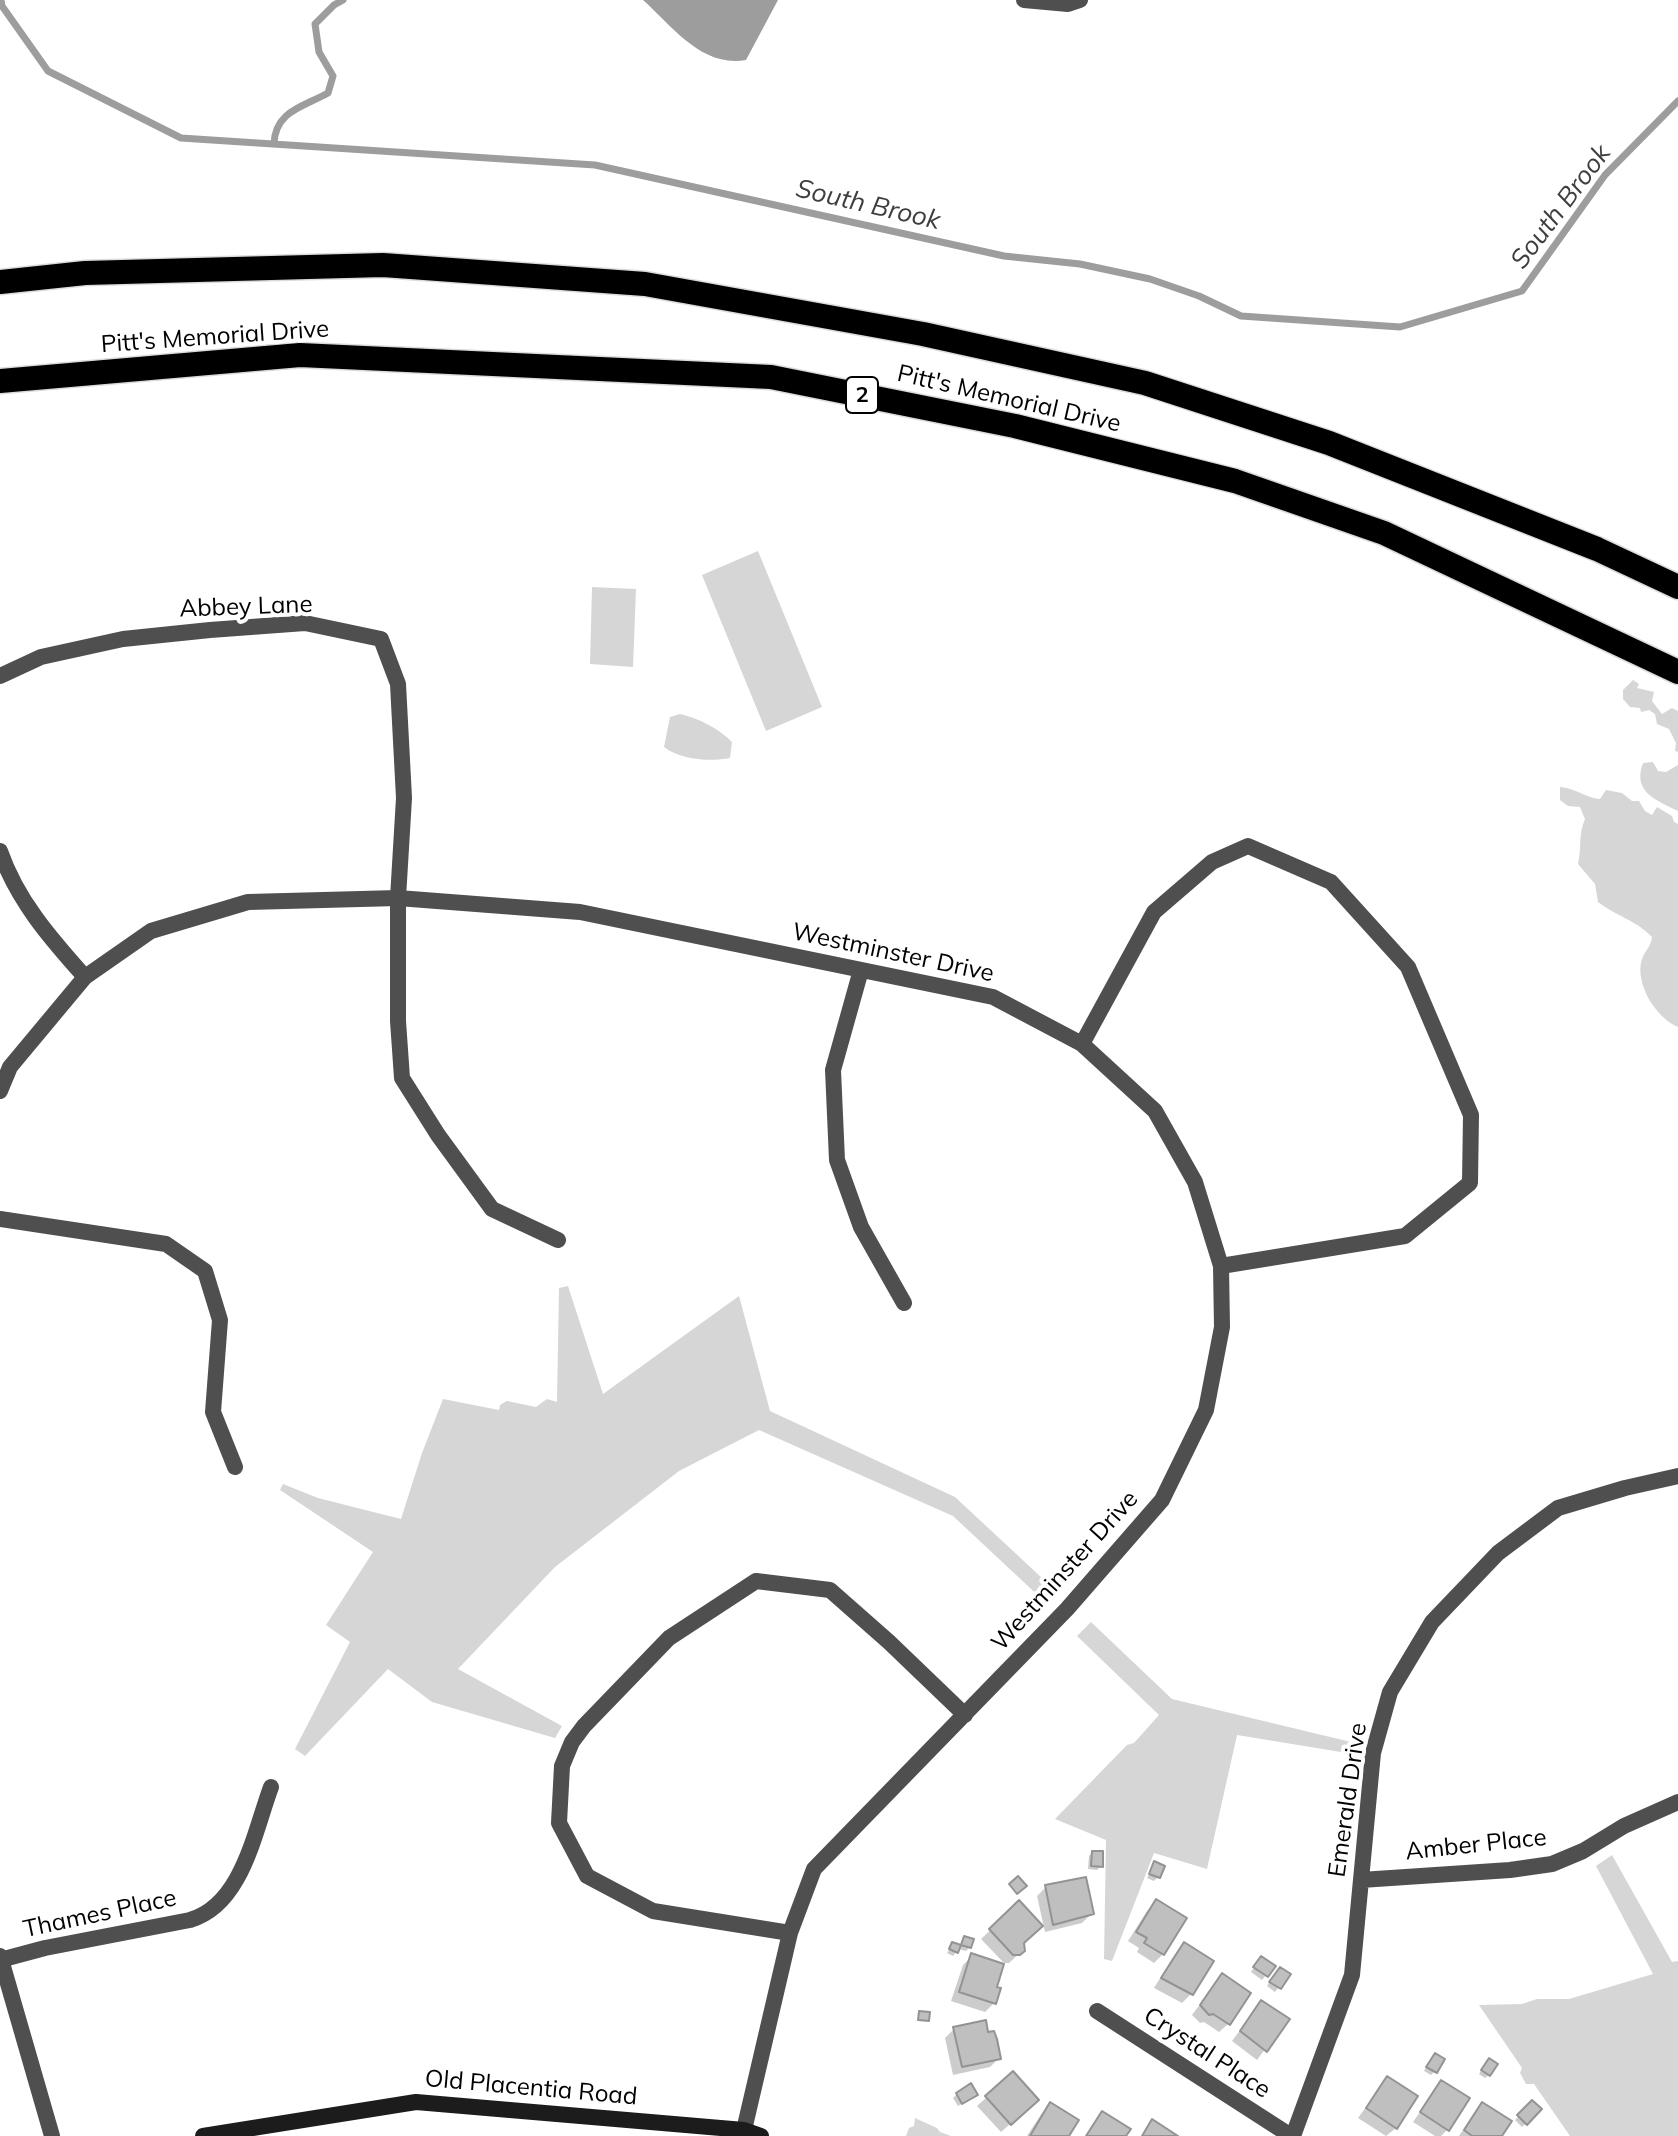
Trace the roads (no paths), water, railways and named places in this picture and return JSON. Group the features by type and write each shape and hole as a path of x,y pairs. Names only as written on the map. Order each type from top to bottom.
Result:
{"highway":[{"name":"Pitt's Memorial Drive","path":"0,282 85,273 383,265 645,284 738,300 923,334 1145,383 1329,443 1597,549 1678,587"},
{"name":"Pitt's Memorial Drive","path":"0,381 300,355 771,377 1015,426 1235,481 1384,533 1678,672"}],"main road":[{"name":"Old Placentia Road","path":"203,2136 416,2102 744,2130 761,2136"}],"street":[{"path":"1024,0 1068,4 1080,0"},
{"name":"Abbey Lane","path":"0,676 41,657 123,639 196,631 305,623 381,639 398,684 404,798 398,898"},
{"path":"1082,1044 1154,912 1212,862 1248,846 1331,882 1408,967 1471,1115 1470,1183 1405,1236 1221,1266"},
{"path":"0,851 9,878 43,930 85,977"},
{"path":"398,898 398,1021 402,1078 438,1135 492,1209 558,1240"},
{"name":"Westminster Drive","path":"0,1091 10,1067 85,977 151,931 248,902 398,898 580,912 993,997 1082,1044 1155,1111 1195,1182 1221,1266 1222,1327 1206,1410 1162,1500 1067,1609 814,1869 790,1933 744,2130"},
{"path":"861,970 833,1070 837,1160 861,1227 904,1303"},
{"path":"0,1219 166,1244 205,1271 220,1320 213,1412 235,1467"},
{"name":"Emerald Drive","path":"1292,2136 1352,1975 1373,1753 1390,1692 1432,1622 1498,1553 1558,1508 1678,1476"},
{"path":"790,1933 653,1911 587,1876 559,1823 562,1766 572,1742 584,1726 669,1638 756,1581 830,1590 965,1715"},
{"name":"Thames Place","path":"0,1959 190,1920 209,1912 233,1887 271,1787"},
{"name":"Amber Place","path":"1361,1880 1510,1870 1552,1864 1678,1802"},
{"path":"0,1959 52,2136"},
{"name":"Crystal Place","path":"1097,2011 1292,2136"}],"waterway":[{"name":"South Brook","path":"1,0 2,6 48,71 181,138 595,165 1004,256 1080,264 1150,279 1199,296 1241,316 1400,327 1522,291 1605,175 1678,101"},
{"path":"274,144 279,124 285,117 328,93 333,76 319,52 315,24 343,0"}]}
